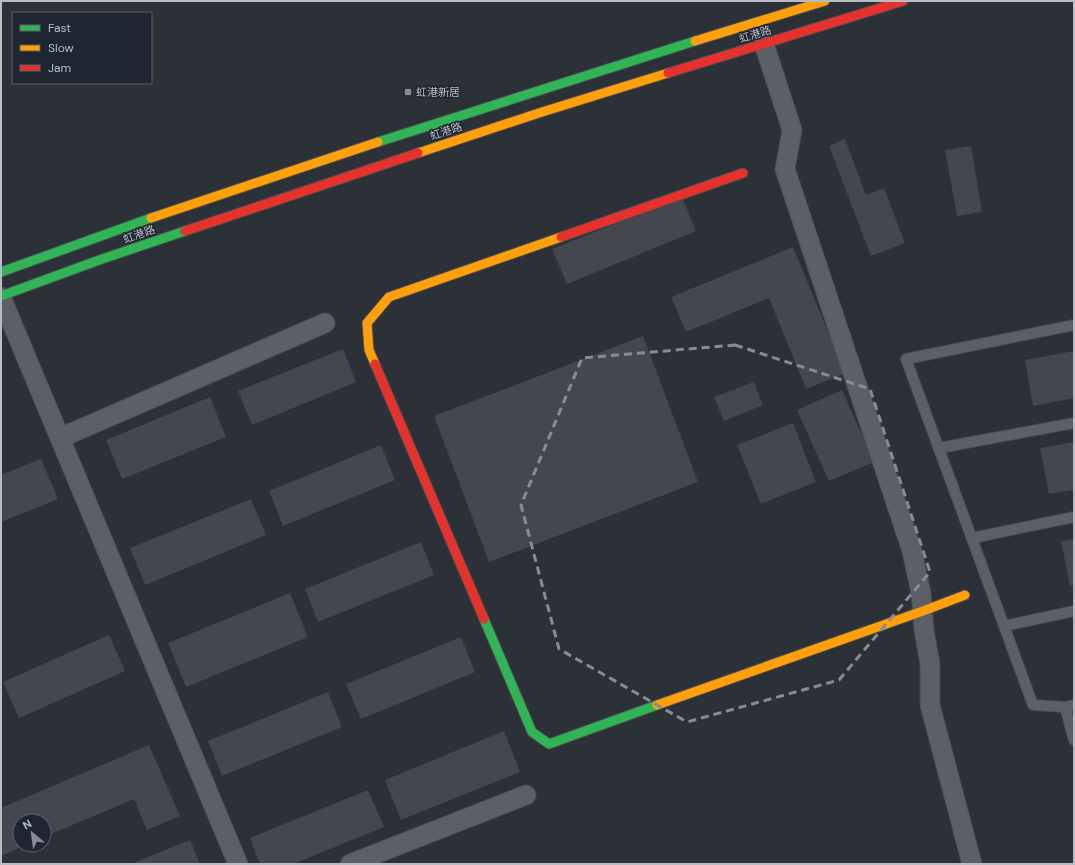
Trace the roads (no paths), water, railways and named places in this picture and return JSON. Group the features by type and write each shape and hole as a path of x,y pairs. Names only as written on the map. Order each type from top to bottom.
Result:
{"main road":[{"name":"虹港路","path":"1,272 92,238 317,161 553,85 825,1"},
{"name":"虹港路","path":"1,297 102,259 325,183 542,112 902,1"},
{"path":"742,173 389,297 367,322 369,350 532,732 549,744 965,595"}],"street":[{"path":"764,44 792,130 785,168 912,551 921,593 924,630 930,664 930,705 972,864"},
{"path":"1,297 238,864"},
{"path":"60,438 325,323"},
{"path":"350,864 526,795"}],"lane":[{"path":"1074,325 906,359 1033,705 1070,706 1074,740"},
{"path":"939,448 1074,423"},
{"path":"972,538 1074,517"},
{"path":"1004,626 1074,611"}],"place":[{"name":"虹港新居","path":"408,92"}]}
